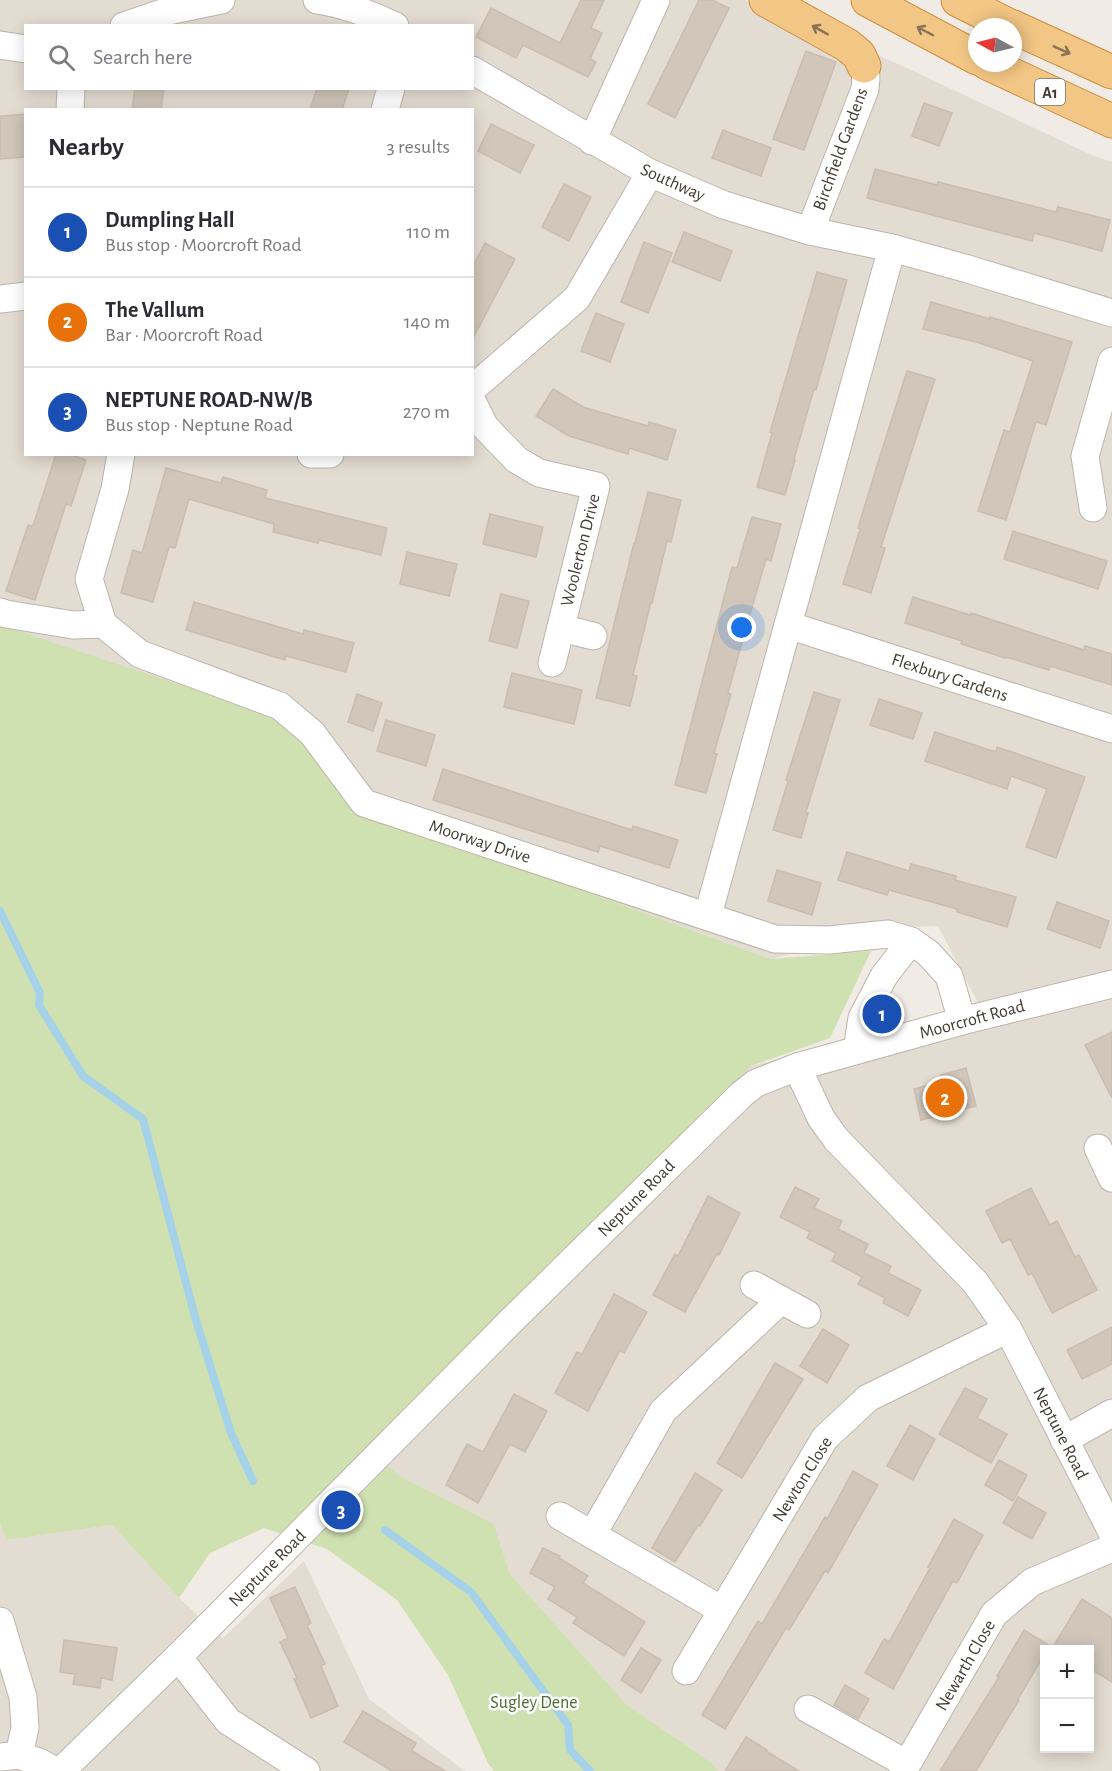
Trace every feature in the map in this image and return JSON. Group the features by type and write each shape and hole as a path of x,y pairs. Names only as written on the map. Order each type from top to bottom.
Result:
{"highway":[{"path":"766,0 847,45 859,55 864,66"},
{"path":"868,0 968,53"},
{"name":"A1","path":"958,0 995,18"},
{"name":"A1","path":"1022,31 1112,72"},
{"name":"A1","path":"1006,72 1112,121"}],"street":[{"path":"130,24 168,11 221,0"},
{"path":"317,0 385,14"},
{"path":"592,141 656,0"},
{"path":"0,45 24,49"},
{"name":"Birchfield Gardens","path":"810,231 865,89 864,66"},
{"name":"Southway","path":"474,71 650,173 724,205 810,231 892,248 968,268 1112,313"},
{"path":"70,108 71,90"},
{"path":"386,108 390,90"},
{"path":"474,387 577,298 650,173"},
{"path":"708,915 892,248"},
{"path":"0,299 24,296"},
{"path":"1094,508 1085,456 1112,361"},
{"name":"Woolerton Drive","path":"474,405 485,427 517,460 539,473 597,486 552,663"},
{"path":"0,612 73,625 103,624 88,579 115,489 121,456"},
{"name":"Moorway Drive","path":"103,624 140,654 280,706 312,733 364,803 776,939 829,940 888,934 911,941"},
{"name":"Flexbury Gardens","path":"788,626 1112,729"},
{"path":"561,628 593,636"},
{"path":"857,1050 862,1018 884,976 911,941 928,953 949,976 962,1021"},
{"name":"Moorcroft Road","path":"797,1067 962,1021 1112,984"},
{"name":"Neptune Road","path":"61,1771 178,1657 512,1320 742,1094 756,1083 797,1067 821,1118 836,1139 975,1282 1008,1329 1112,1532"},
{"path":"1098,1148 1112,1178"},
{"path":"754,1285 807,1314"},
{"path":"592,1535 663,1412 781,1300"},
{"name":"Newton Close","path":"686,1671 825,1438 868,1398 1008,1329"},
{"path":"1064,1440 1112,1413"},
{"path":"560,1516 722,1610"},
{"name":"Newarth Close","path":"905,1768 994,1614 1032,1582 1112,1548"},
{"path":"0,1622 23,1697 25,1728 9,1756 41,1763 55,1771"},
{"path":"178,1657 228,1721 306,1771"},
{"path":"808,1709 905,1768"}],"shaded area":[{"path":"0,0 745,0 898,64 1094,156 1112,162 1112,1771 718,1771 712,1763 626,1704 510,1574 494,1524 400,1476 367,1450 751,1066 984,1014 938,926 897,927 771,959 358,809 0,625"},
{"path":"0,1523 6,1540 112,1525 179,1598 223,1638 304,1561 369,1699 465,1771 0,1771"}],"green space":[{"name":"Sugley Dene","path":"0,625 280,718 358,809 771,959 871,951 830,1038 751,1066 368,1450 400,1476 494,1524 510,1574 626,1704 712,1763 718,1771 494,1771 488,1763 448,1675 397,1600 327,1549 264,1528 210,1553 179,1598 112,1525 6,1540 0,1523"}],"building":[{"path":"581,0 604,0 591,28 602,33 590,59 596,62 588,77 523,45 516,58 476,37 491,8 560,43"},
{"path":"699,0 712,0 729,8 675,118 648,104"},
{"path":"806,51 836,62 804,150 773,139"},
{"path":"135,90 164,90 161,108 132,108"},
{"path":"316,90 348,90 343,108 311,108"},
{"path":"924,103 952,113 939,146 912,136"},
{"path":"24,114 24,157 0,159 0,116"},
{"path":"491,124 534,145 520,173 478,151"},
{"path":"723,130 771,148 761,176 712,158"},
{"path":"875,169 937,185 938,182 1056,212 1058,207 1110,220 1102,251 1034,233 1032,241 867,198"},
{"path":"564,184 591,197 569,241 542,227"},
{"path":"684,232 732,251 720,281 672,262"},
{"path":"644,242 672,253 648,313 621,302"},
{"path":"485,243 515,259 474,336 474,264"},
{"path":"817,272 847,280 785,495 757,487 772,433 770,432"},
{"path":"931,302 1072,342 1046,425 1036,422 1006,520 978,511 1004,430 1010,432 1033,361 976,342 923,329"},
{"path":"596,313 624,324 610,362 581,351"},
{"path":"907,371 935,379 881,547 885,548 871,593 843,584"},
{"path":"553,389 583,407 648,426 649,422 676,430 667,460 629,448 628,454 569,436 536,416"},
{"path":"55,456 75,456 86,460 71,506 66,504 35,600 6,591 28,525 33,526"},
{"path":"166,468 221,483 223,477 267,490 265,498 387,528 381,555 273,532 274,524 189,499 175,548 169,547 153,602 121,593 133,550 142,553"},
{"path":"648,492 681,500 671,542 667,541 651,602 633,675 637,676 630,706 596,698"},
{"path":"490,514 543,527 536,557 483,544"},
{"path":"752,517 781,524 771,561 766,559 744,635 728,693 731,694 714,753 717,754 706,793 675,785 732,567 737,568"},
{"path":"1013,531 1107,561 1098,589 1004,559"},
{"path":"407,552 457,564 449,596 400,584"},
{"path":"501,594 529,601 517,648 489,641"},
{"path":"913,597 970,615 971,613 1084,650 1085,646 1112,654 1112,685 1050,666 1049,670 1005,658 961,644 962,641 905,623"},
{"path":"194,602 303,634 304,630 354,643 346,672 286,656 285,660 186,630"},
{"path":"512,673 582,690 574,724 504,707"},
{"path":"814,692 840,700 806,812 808,813 801,838 773,830"},
{"path":"357,694 382,703 373,731 348,722"},
{"path":"879,699 922,713 913,739 870,725"},
{"path":"386,720 435,735 426,766 377,751"},
{"path":"935,732 996,752 997,747 1085,777 1056,858 1026,847 1047,789 1011,776 1007,789 925,761"},
{"path":"443,769 632,830 633,826 678,840 669,868 600,846 598,852 433,800"},
{"path":"847,852 909,871 911,864 956,876 955,880 1016,897 1007,927 957,912 957,909 889,890 887,895 838,880"},
{"path":"777,870 821,883 812,915 768,901"},
{"path":"1057,902 1109,921 1100,948 1047,929"},
{"path":"1112,1032 1112,1098 1085,1045"},
{"path":"966,1068 976,1106 921,1120 914,1089 943,1081 941,1075"},
{"path":"795,1187 819,1199 814,1208 842,1221 838,1229 868,1244 864,1253 891,1266 888,1273 921,1290 908,1316 883,1303 885,1298 858,1284 862,1277 832,1261 836,1253 807,1238 810,1232 780,1217"},
{"path":"1031,1188 1050,1225 1057,1221 1075,1257 1079,1255 1097,1290 1052,1313 1032,1273 1028,1275 1010,1239 1002,1243 986,1211"},
{"path":"708,1196 740,1213 719,1255 717,1254 685,1312 653,1295 675,1254 678,1256"},
{"path":"614,1294 647,1312 624,1353 620,1350 588,1411 555,1393 577,1352 582,1354"},
{"path":"1112,1327 1112,1364 1082,1379 1067,1350"},
{"path":"823,1329 849,1345 827,1383 800,1366"},
{"path":"775,1363 803,1379 742,1478 717,1463"},
{"path":"965,1388 987,1399 977,1418 1007,1434 991,1463 939,1434"},
{"path":"514,1394 547,1411 525,1452 510,1444 478,1503 446,1485 467,1444 483,1452"},
{"path":"910,1425 935,1439 913,1480 887,1466"},
{"path":"999,1460 1027,1475 1013,1501 985,1485"},
{"path":"853,1471 878,1485 828,1573 825,1571 789,1630 786,1628 725,1729 702,1715 758,1621 762,1624 825,1517 827,1519"},
{"path":"695,1473 722,1490 675,1562 652,1548"},
{"path":"1018,1497 1046,1513 1032,1539 1003,1523"},
{"path":"954,1519 983,1535 957,1583 953,1581 893,1689 865,1673 884,1639 889,1642"},
{"path":"543,1548 560,1556 559,1558 588,1576 583,1583 645,1622 624,1656 573,1623 577,1617 548,1599 555,1587 530,1573"},
{"path":"295,1587 311,1623 307,1625 325,1664 321,1666 338,1706 311,1718 294,1679 297,1678 280,1642 288,1638 270,1598"},
{"path":"1082,1599 1112,1618 1112,1682 1094,1671 1094,1645 1054,1645"},
{"path":"1024,1630 1048,1645 1040,1645 1040,1662 976,1771 940,1771 999,1677 997,1676"},
{"path":"64,1640 117,1648 112,1680 101,1678 100,1688 73,1684 75,1674 60,1672"},
{"path":"641,1648 661,1660 641,1693 621,1680"},
{"path":"845,1685 869,1699 858,1719 834,1705"},
{"path":"363,1711 416,1743 412,1751 445,1771 392,1771 344,1742"},
{"path":"746,1737 766,1751 799,1771 725,1771"}],"waterway":[{"path":"0,911 40,993 39,1005 83,1076 143,1119 195,1317 231,1433 253,1481"},
{"path":"385,1530 471,1592 568,1725 570,1750 590,1771"}],"place":[{"name":"Dumpling Hall","path":"882,1014"},
{"name":"The Vallum","path":"945,1098"},
{"name":"NEPTUNE ROAD-NW/B","path":"341,1510"}]}
